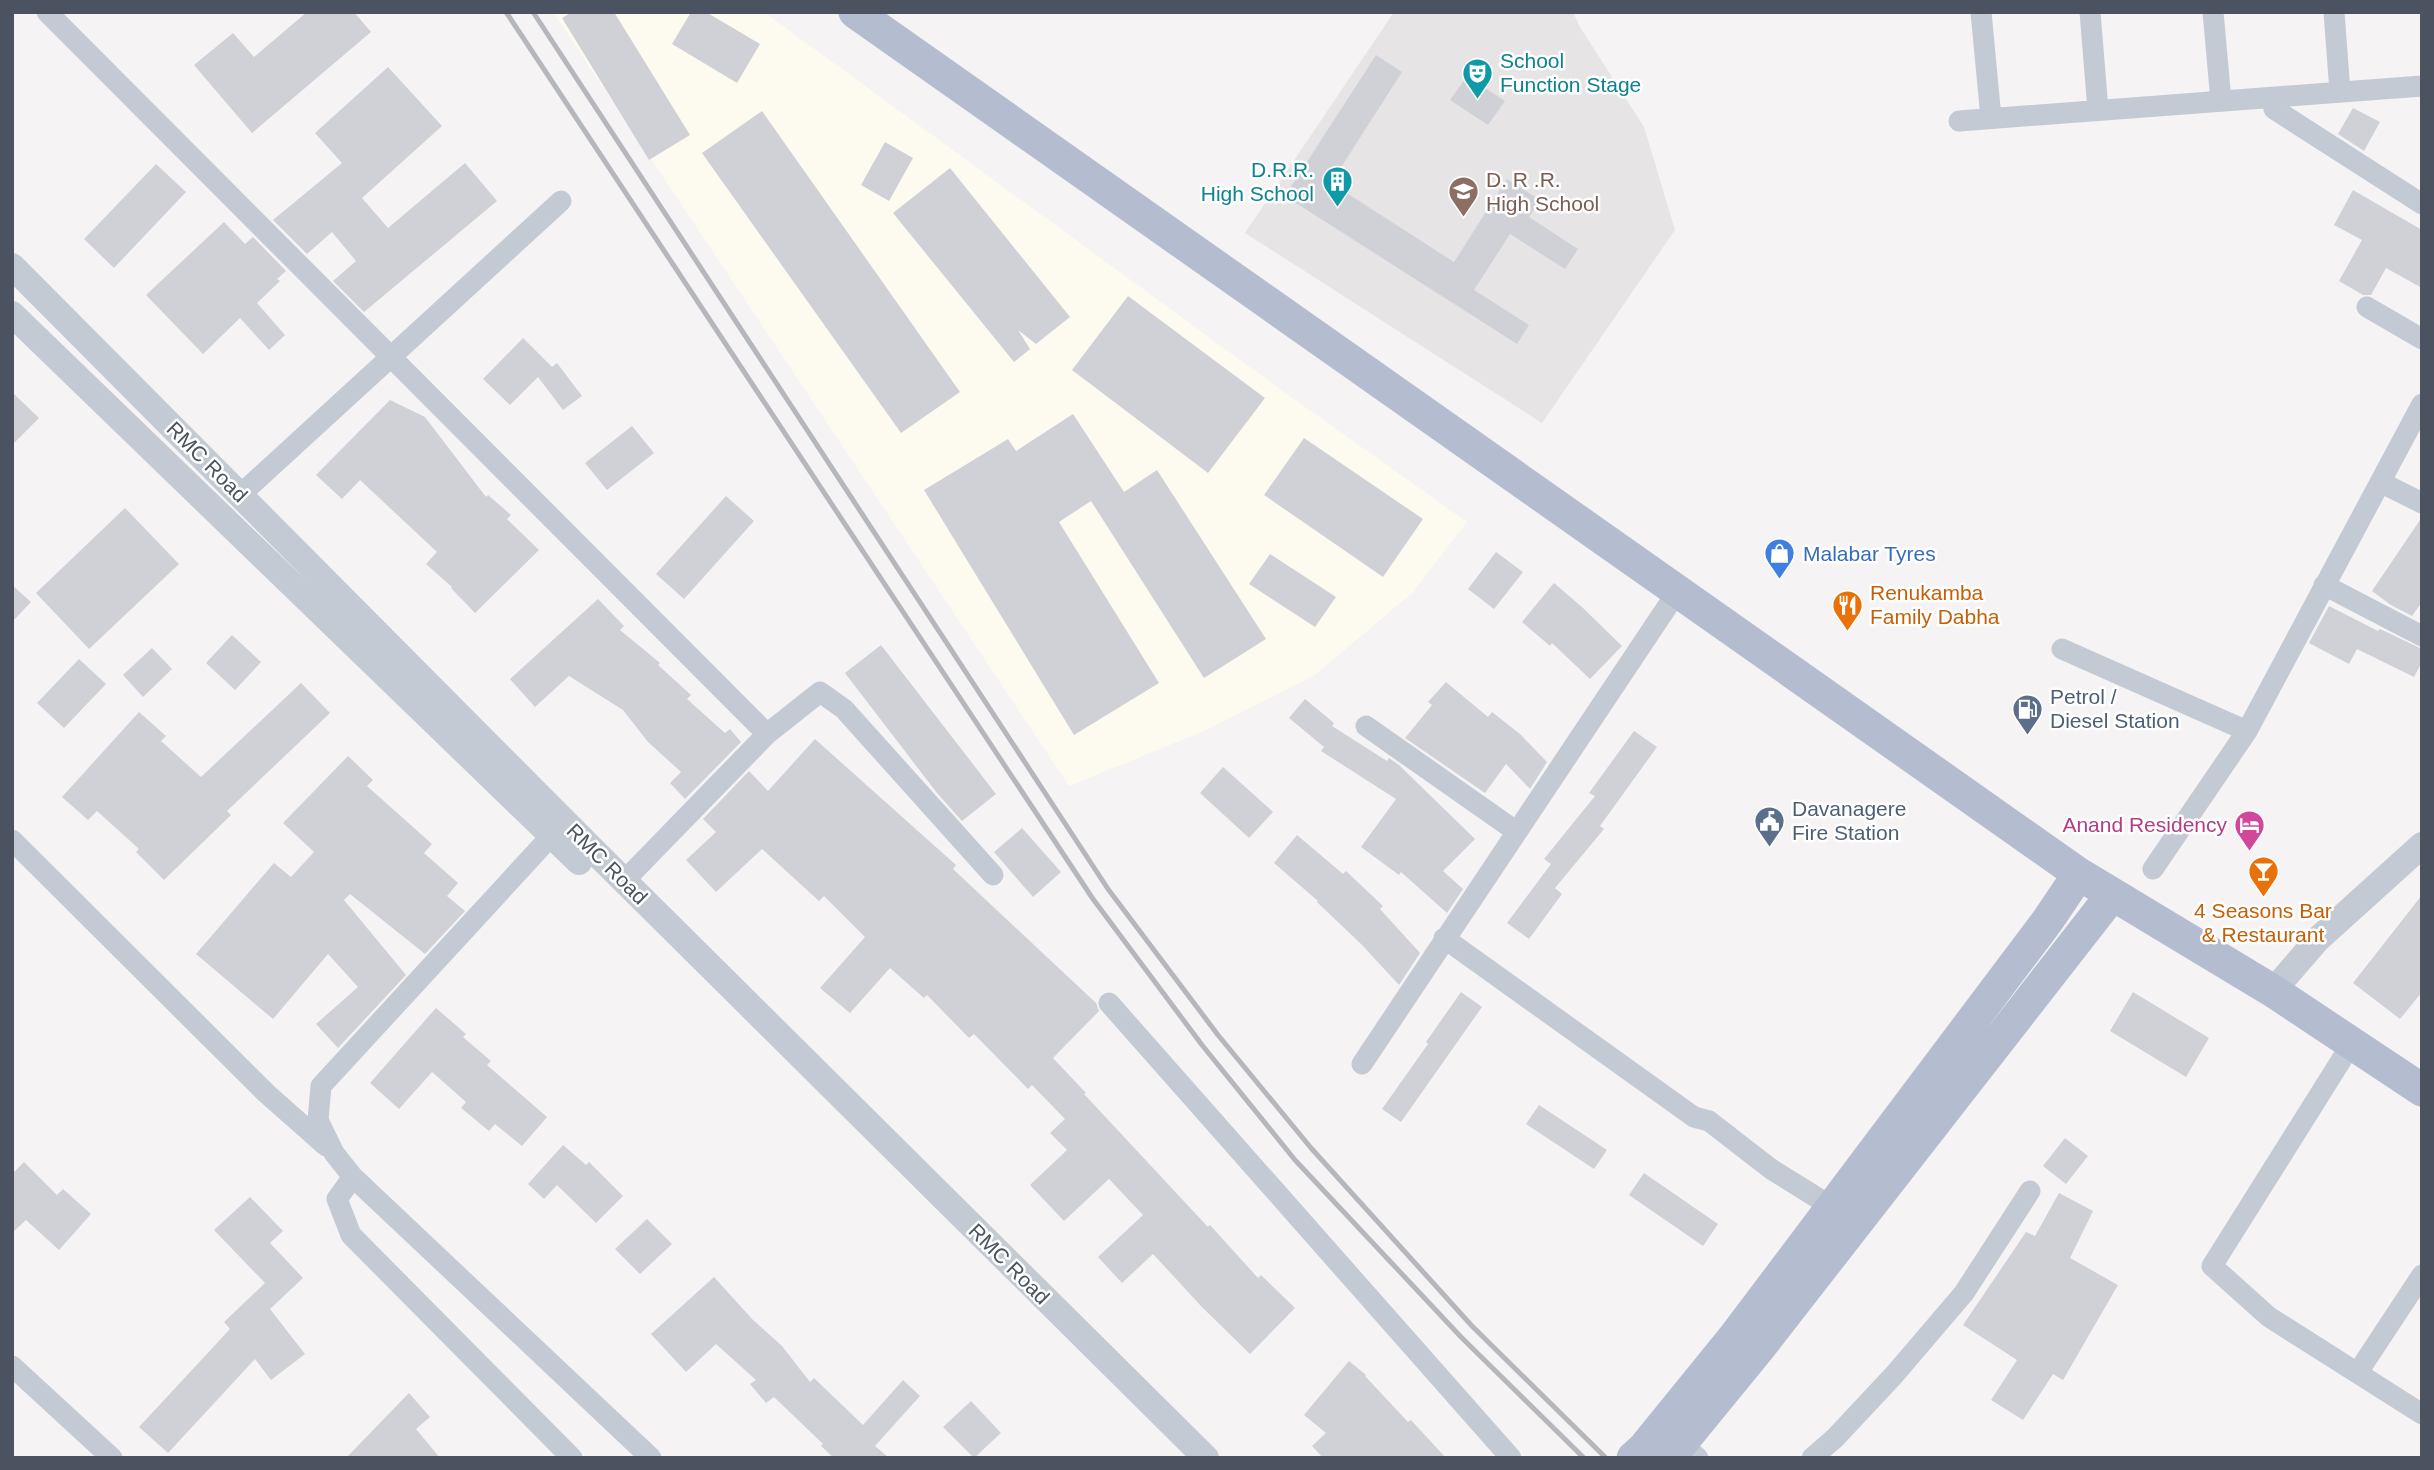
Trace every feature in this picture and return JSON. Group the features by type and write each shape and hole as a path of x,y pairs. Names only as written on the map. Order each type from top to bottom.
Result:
{"main road":[{"path":"855,12 2079,874 2273,991 2422,1090"},
{"path":"1633,1458 1735,1336 2048,920 2079,874"},
{"path":"1683,1453 1759,1348 2112,895"}],"street":[{"path":"47,12 767,734"},
{"path":"1981,12 1991,118"},
{"path":"2090,12 2098,110"},
{"path":"2213,12 2221,101"},
{"path":"2334,12 2340,92"},
{"path":"1959,121 2422,86"},
{"path":"2274,109 2422,204"},
{"path":"240,495 561,201"},
{"name":"RMC Road","path":"12,266 624,881 1206,1458"},
{"path":"2367,307 2422,339"},
{"name":"RMC Road","path":"12,314 552,835 962,1243 1183,1458"},
{"path":"2153,869 2247,731 2422,404"},
{"path":"2380,482 2422,503"},
{"path":"2324,585 2422,636"},
{"path":"1362,1064 1677,592"},
{"path":"2062,649 2247,731"},
{"path":"624,881 767,734 820,692 844,709 993,875"},
{"path":"1366,726 1517,832"},
{"path":"334,1153 318,1120 321,1086 552,835"},
{"path":"12,839 266,1093 334,1153 353,1177 651,1458"},
{"path":"2273,991 2318,939 2422,845"},
{"path":"1444,938 1694,1117 1709,1121 1771,1169 1832,1207"},
{"path":"1108,1003 1511,1458"},
{"path":"2351,1043 2212,1266 2269,1317 2422,1413"},
{"path":"353,1177 337,1199 351,1235 572,1458"},
{"path":"1812,1458 1835,1438 1894,1376 1964,1293 2030,1191"},
{"path":"2358,1372 2422,1275"},
{"path":"12,1366 113,1458"}],"shaded area":[{"path":"553,12 764,12 1277,387 1467,522 1412,593 1315,675 1204,731 1069,786"},
{"name":"D. R .R. High School","path":"1394,12 1573,12 1644,127 1675,230 1542,423 1245,233"}],"building":[{"path":"307,12 354,12 371,32 252,133 194,65 233,33 254,57"},
{"path":"572,12 614,12 690,135 649,160 562,18"},
{"path":"691,12 706,12 760,44 737,83 672,44"},
{"name":"D.R.R. High School","path":"1376,55 1402,72 1331,183 1454,262 1507,179 1540,200 1529,217 1578,249 1565,269 1510,234 1474,290 1529,325 1517,344 1285,196"},
{"path":"388,67 442,126 362,198 388,228 465,163 497,201 364,312 333,281 356,261 332,232 307,254 273,220 342,163 315,133"},
{"name":"School Function Stage","path":"1467,76 1505,101 1488,125 1450,100"},
{"path":"2353,108 2380,122 2364,151 2338,134"},
{"path":"762,111 960,392 901,433 702,153"},
{"path":"885,142 913,158 889,201 861,185"},
{"path":"156,164 186,192 114,268 84,239"},
{"path":"950,168 1070,317 1036,344 1018,330 1030,349 1014,362 893,213"},
{"path":"2353,190 2422,230 2422,288 2386,268 2371,295 2363,295 2339,281 2362,240 2334,225"},
{"path":"224,222 245,244 253,237 286,271 277,279 280,281 257,303 285,335 269,350 240,318 203,354 146,295"},
{"path":"1128,296 1265,398 1208,473 1072,370"},
{"path":"523,338 552,367 557,363 582,396 563,410 538,377 510,405 483,379"},
{"path":"12,392 39,418 12,445"},
{"path":"390,400 425,417 486,497 488,495 511,515 507,519 539,550 475,613 452,587 426,564 437,552 360,480 342,499 316,475"},
{"path":"1073,414 1124,492 1157,470 1266,639 1204,678 1091,501 1059,522 1159,683 1074,735 924,490 1008,439 1016,451"},
{"path":"632,426 654,453 607,490 585,463"},
{"path":"1304,438 1423,519 1383,577 1264,495"},
{"path":"726,496 754,521 684,599 656,574"},
{"path":"125,508 179,564 89,649 36,593"},
{"path":"2422,517 2422,602 2412,616 2372,591"},
{"path":"1496,552 1523,572 1494,609 1468,589"},
{"path":"1270,554 1336,597 1315,627 1249,584"},
{"path":"1554,583 1622,646 1590,679 1552,643 1550,646 1522,622"},
{"path":"12,585 31,602 12,622"},
{"path":"598,599 624,626 620,630 660,663 658,665 691,695 687,699 725,733 730,729 741,742 685,799 670,783 681,772 648,742 623,710 569,676 535,707 510,679"},
{"path":"2329,606 2378,631 2380,629 2422,649 2422,662 2414,677 2357,649 2349,664 2309,643"},
{"path":"232,635 261,662 235,690 206,663"},
{"path":"881,645 996,794 962,821 937,793 845,673"},
{"path":"152,648 172,669 143,697 123,675"},
{"path":"79,659 106,684 64,728 37,703"},
{"path":"1446,682 1488,717 1492,712 1520,734 1547,762 1530,789 1506,764 1485,793 1405,738 1432,705 1428,702"},
{"path":"301,683 330,713 227,811 231,815 164,880 136,852 139,849 97,811 88,820 62,797 139,712 166,736 161,741 201,777"},
{"path":"1305,699 1334,723 1332,726 1387,761 1389,758 1399,765 1475,839 1443,871 1463,889 1447,913 1401,872 1399,875 1361,847 1396,799 1321,751 1324,747 1289,718"},
{"path":"1634,731 1657,747 1600,826 1604,829 1555,888 1562,894 1529,939 1507,923 1551,864 1544,859 1595,796 1589,793"},
{"path":"815,739 956,865 953,869 1096,1003 1099,1011 1053,1058 1208,1227 1210,1225 1258,1278 1261,1275 1295,1308 1250,1354 1153,1254 1122,1283 1098,1257 1143,1215 1109,1179 1064,1221 1030,1185 1067,1150 1050,1133 1065,1119 1032,1085 1028,1089 974,1034 969,1038 927,995 924,998 890,968 850,1013 820,988 865,937 824,896 819,901 762,849 716,892 686,860 716,832 703,819 749,771 768,791"},
{"path":"348,756 373,780 367,786 432,844 424,853 458,883 447,896 465,911 425,954 350,894 344,900 406,975 338,1048 316,1024 358,987 328,954 273,1019 196,954 274,863 291,877 314,852 283,823"},
{"path":"1223,767 1273,812 1249,838 1200,793"},
{"path":"1022,828 1061,872 1033,897 994,852"},
{"path":"1297,835 1343,874 1346,871 1383,906 1380,909 1420,953 1399,985 1318,901 1274,863"},
{"path":"2422,895 2422,992 2400,1019 2353,983"},
{"path":"1461,992 1482,1007 1401,1122 1382,1109"},
{"path":"2133,992 2209,1038 2186,1077 2110,1031"},
{"path":"436,1008 466,1034 463,1037 491,1061 487,1065 547,1117 522,1146 495,1124 489,1131 461,1108 466,1102 432,1072 399,1109 370,1083"},
{"path":"1539,1105 1607,1150 1594,1169 1526,1124"},
{"path":"2065,1138 2088,1156 2066,1184 2043,1166"},
{"path":"563,1145 586,1165 589,1162 623,1196 596,1223 557,1185 544,1199 528,1184"},
{"path":"24,1162 57,1195 63,1189 91,1214 59,1250 26,1220 12,1233 12,1174"},
{"path":"1644,1173 1718,1224 1703,1246 1629,1195"},
{"path":"2059,1193 2093,1211 2070,1258 2118,1285 2063,1380 2053,1374 2023,1420 1991,1400 2017,1360 1963,1325 2026,1232 2035,1236"},
{"path":"250,1197 283,1231 270,1243 303,1278 270,1309 305,1354 271,1380 255,1359 168,1453 139,1427 230,1329 224,1322 265,1283 214,1230"},
{"path":"647,1219 672,1244 640,1274 615,1249"},
{"path":"714,1277 753,1320 782,1346 810,1382 814,1378 863,1425 903,1380 920,1396 875,1446 889,1458 834,1458 774,1397 766,1403 750,1384 756,1380 716,1344 686,1372 651,1334"},
{"path":"1349,1361 1366,1375 1408,1422 1411,1420 1446,1458 1323,1458 1312,1446 1326,1433 1304,1415"},
{"path":"409,1393 430,1417 416,1429 440,1458 346,1458"},
{"path":"971,1401 1001,1433 974,1458 943,1427"}],"railway":[{"path":"506,12 1093,899 1202,1045 1295,1160 1461,1337 1584,1458"},
{"path":"533,12 1108,889 1218,1035 1311,1148 1472,1326 1606,1458"}],"place":[{"name":"School Function Stage","path":"1477,100"},
{"name":"D.R.R. High School","path":"1337,209"},
{"name":"D. R .R. High School","path":"1463,219"},
{"name":"Malabar Tyres","path":"1780,581"},
{"name":"Renukamba Family Dabha","path":"1847,632"},
{"name":"Petrol / Diesel Station","path":"2027,736"},
{"name":"Davanagere Fire Station","path":"1769,848"},
{"name":"Anand Residency","path":"2250,852"},
{"name":"4 Seasons Bar & Restaurant","path":"2263,898"}]}
